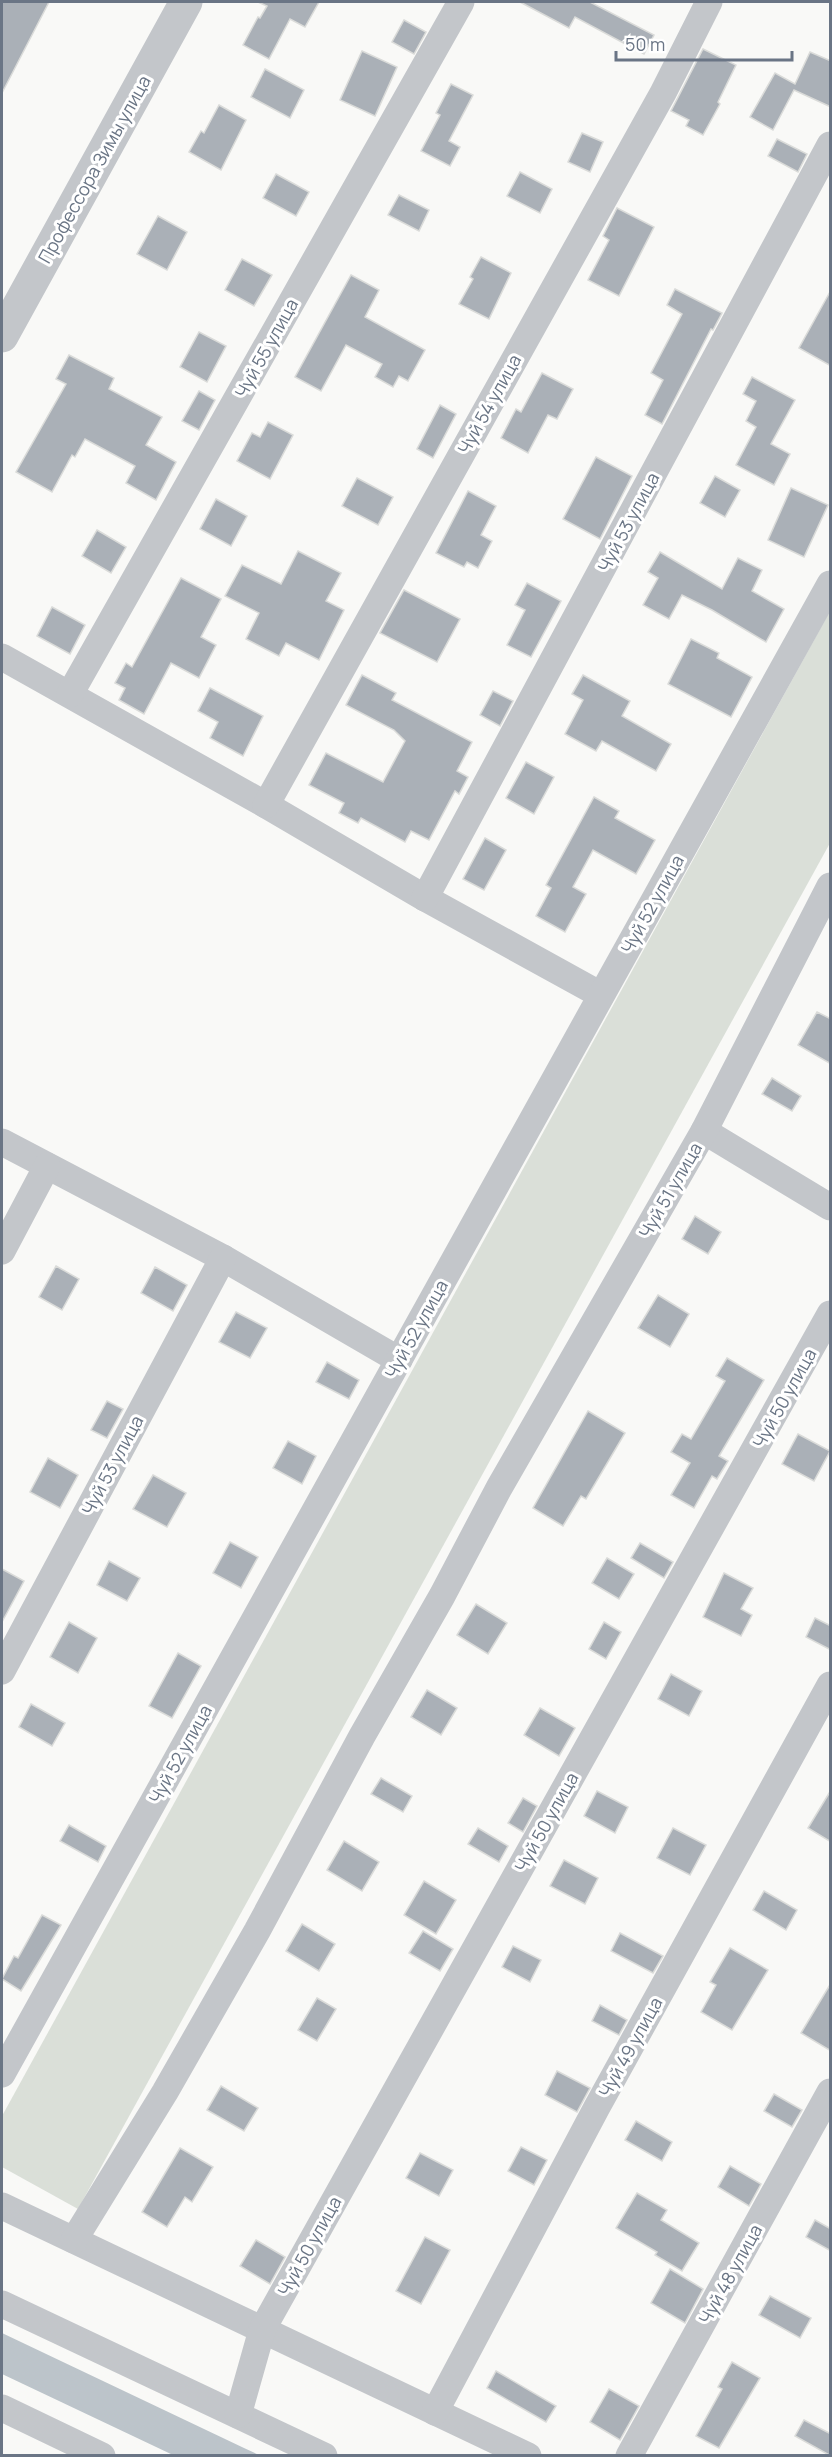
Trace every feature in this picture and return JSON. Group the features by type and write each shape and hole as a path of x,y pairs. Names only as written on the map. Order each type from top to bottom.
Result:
{"street":[{"name":"Профессора Зимы улица","path":"2,336 186,2"},
{"name":"Чуй 55 улица","path":"70,694 461,2"},
{"name":"Чуй 54 улица","path":"266,805 663,93 709,2"},
{"name":"Чуй 53 улица","path":"425,898 831,145"},
{"name":"Чуй 52 улица","path":"2,2074 831,584"},
{"path":"2,657 266,805 425,898 601,995"},
{"name":"Чуй 51 улица","path":"74,2240 165,2092 251,1941 362,1736 442,1596 499,1488 704,1131 831,886"},
{"path":"704,1131 831,1207"},
{"path":"2,1142 223,1258 399,1360"},
{"path":"2,1251 47,1166"},
{"name":"Чуй 53 улица","path":"2,1671 223,1258"},
{"name":"Чуй 50 улица","path":"238,2415 262,2330 831,1314"},
{"name":"Чуй 49 улица","path":"435,2412 597,2107 831,1685"},
{"name":"Чуй 48 улица","path":"629,2456 831,2092"},
{"path":"2,2206 528,2456"},
{"path":"2,2304 324,2456"},
{"path":"3,2409 102,2456"}],"shaded area":[{"path":"830,611 830,843 78,2209 2,2167 2,2116"},
{"path":"2,2333 259,2455 173,2455 2,2374"}],"building":[{"path":"2,2 49,2 2,93"},
{"path":"258,2 319,2 305,27 290,19 269,59 243,45 258,17 260,18 267,6"},
{"path":"520,2 590,2 654,35 644,54 575,17 569,28"},
{"path":"404,20 426,32 414,54 392,42"},
{"path":"703,49 736,65 718,102 720,104 703,135 686,126 689,120 671,111"},
{"path":"362,51 397,67 375,116 340,100"},
{"path":"810,52 831,61 831,107 794,90 773,130 750,117 775,73 795,84"},
{"path":"265,69 304,90 290,118 251,97"},
{"path":"451,84 473,95 449,141 460,147 450,166 421,151 440,115 436,113"},
{"path":"219,105 246,120 221,170 189,152 201,131 204,133"},
{"path":"582,133 603,142 590,172 568,162"},
{"path":"777,139 807,154 798,172 768,156"},
{"path":"520,172 552,189 540,213 507,196"},
{"path":"276,174 309,192 296,216 263,198"},
{"path":"399,195 429,210 419,231 388,215"},
{"path":"617,208 654,227 619,296 588,280 609,240 603,236"},
{"path":"158,216 187,232 167,270 137,254"},
{"path":"481,257 511,273 489,319 459,304 473,279 470,277"},
{"path":"242,259 272,275 254,306 225,290"},
{"path":"351,275 379,290 365,317 425,350 408,381 399,376 393,387 375,377 382,364 346,345 321,391 295,377"},
{"path":"675,289 722,313 713,330 711,329 662,424 645,415 663,380 651,373 682,314 667,305"},
{"path":"831,290 831,366 799,348"},
{"path":"199,332 226,346 207,382 180,367"},
{"path":"69,355 114,378 109,389 162,417 146,445 176,462 156,500 126,483 135,466 85,439 75,457 72,455 52,492 16,472 66,384 56,379"},
{"path":"542,373 573,389 557,419 548,415 528,453 501,438 516,409 521,412"},
{"path":"752,377 795,400 771,444 790,454 774,485 736,465 756,427 746,421 756,401 743,394"},
{"path":"199,391 215,400 199,430 182,421"},
{"path":"440,405 456,414 433,458 417,449"},
{"path":"268,422 293,435 270,479 237,461 252,433 260,437"},
{"path":"596,457 632,476 600,539 563,519"},
{"path":"715,476 740,490 725,517 700,503"},
{"path":"357,478 393,497 378,525 342,506"},
{"path":"791,488 828,505 804,557 768,540"},
{"path":"468,491 496,506 481,535 492,541 478,568 467,562 464,567 436,553"},
{"path":"216,499 247,516 231,546 200,529"},
{"path":"97,530 126,547 111,573 82,556"},
{"path":"298,551 341,573 326,601 344,610 319,660 286,643 279,656 246,639 259,613 225,596 242,565 281,584"},
{"path":"660,552 722,589 738,558 762,570 752,591 784,609 766,642 682,595 669,619 643,605 658,578 648,572"},
{"path":"181,578 221,599 201,637 216,645 199,678 171,663 144,714 119,700 125,688 115,683 126,663 132,667"},
{"path":"527,583 561,601 531,657 507,645 525,610 515,605"},
{"path":"404,590 460,619 437,662 380,633"},
{"path":"52,607 85,625 70,654 37,636"},
{"path":"691,639 719,653 717,658 752,677 731,717 668,684"},
{"path":"362,675 396,693 392,700 472,742 457,771 468,777 459,794 455,791 429,840 411,831 405,842 361,818 358,823 339,813 344,803 309,785 326,753 383,782 405,741 394,730 346,705"},
{"path":"583,675 630,701 622,716 671,744 656,771 602,741 596,751 565,734 583,700 572,694"},
{"path":"210,688 263,716 243,756 210,738 218,722 198,711"},
{"path":"493,691 513,701 500,726 480,715"},
{"path":"526,762 554,777 534,814 506,798"},
{"path":"594,797 619,811 615,818 655,840 636,874 593,850 573,887 586,894 565,932 536,916 551,888 546,885"},
{"path":"485,838 506,850 484,890 463,879"},
{"path":"817,1012 831,1019 831,1064 798,1045"},
{"path":"772,1078 801,1096 792,1111 762,1094"},
{"path":"695,1216 721,1232 708,1254 682,1239"},
{"path":"56,1266 79,1279 62,1310 39,1297"},
{"path":"155,1267 187,1285 173,1311 141,1293"},
{"path":"658,1295 689,1314 670,1347 638,1328"},
{"path":"236,1312 267,1328 250,1358 219,1342"},
{"path":"727,1358 764,1380 719,1456 728,1461 717,1479 712,1476 694,1508 671,1495 690,1463 671,1452 682,1434 691,1439 725,1381 716,1376"},
{"path":"327,1362 359,1380 349,1399 316,1382"},
{"path":"107,1401 123,1409 107,1438 91,1430"},
{"path":"588,1411 625,1433 586,1499 581,1496 563,1526 533,1508"},
{"path":"798,1434 830,1451 814,1481 782,1464"},
{"path":"288,1441 316,1456 302,1484 273,1468"},
{"path":"48,1458 78,1475 60,1508 30,1492"},
{"path":"153,1475 186,1493 167,1527 133,1509"},
{"path":"230,1542 258,1557 241,1588 213,1573"},
{"path":"640,1543 673,1562 664,1578 631,1558"},
{"path":"607,1558 634,1574 619,1599 592,1583"},
{"path":"109,1561 140,1578 127,1601 97,1585"},
{"path":"2,1569 24,1581 2,1622"},
{"path":"724,1573 753,1588 741,1609 752,1615 741,1636 703,1617"},
{"path":"476,1604 507,1623 488,1654 457,1635"},
{"path":"815,1618 831,1626 831,1650 806,1637"},
{"path":"69,1622 97,1638 78,1673 50,1657"},
{"path":"604,1622 621,1632 606,1659 589,1649"},
{"path":"178,1653 201,1666 172,1718 149,1706"},
{"path":"671,1674 702,1691 689,1716 658,1699"},
{"path":"427,1690 457,1708 441,1735 411,1717"},
{"path":"31,1704 65,1723 52,1746 19,1727"},
{"path":"540,1708 575,1728 559,1756 524,1735"},
{"path":"381,1778 412,1796 403,1812 371,1794"},
{"path":"831,1790 831,1842 808,1828"},
{"path":"597,1791 628,1807 615,1833 584,1816"},
{"path":"523,1798 537,1806 523,1832 508,1823"},
{"path":"69,1825 106,1846 98,1862 60,1841"},
{"path":"478,1828 508,1846 499,1862 468,1844"},
{"path":"673,1828 706,1845 690,1875 657,1858"},
{"path":"344,1841 379,1862 362,1891 327,1870"},
{"path":"564,1860 598,1878 585,1904 550,1886"},
{"path":"424,1881 456,1900 436,1934 404,1915"},
{"path":"764,1891 797,1910 786,1930 753,1910"},
{"path":"42,1915 61,1925 21,1991 2,1979 14,1956 18,1958"},
{"path":"302,1924 335,1944 319,1971 286,1951"},
{"path":"423,1931 453,1949 440,1971 409,1953"},
{"path":"620,1933 663,1956 653,1973 611,1951"},
{"path":"513,1946 541,1960 530,1982 502,1967"},
{"path":"730,1948 768,1970 732,2030 701,2012 716,1985 710,1982"},
{"path":"831,1983 831,2051 801,2033"},
{"path":"317,1998 336,2009 317,2041 298,2030"},
{"path":"600,2005 627,2020 619,2035 592,2021"},
{"path":"557,2071 590,2088 577,2112 545,2095"},
{"path":"221,2086 258,2108 244,2131 207,2110"},
{"path":"774,2094 802,2110 792,2127 764,2111"},
{"path":"636,2121 672,2142 662,2161 625,2140"},
{"path":"521,2147 547,2160 534,2185 508,2171"},
{"path":"180,2148 213,2167 192,2202 185,2197 167,2227 142,2212"},
{"path":"420,2153 453,2170 439,2196 406,2178"},
{"path":"730,2166 761,2184 749,2206 718,2187"},
{"path":"637,2193 667,2210 661,2220 699,2243 682,2271 655,2255 657,2252 616,2228"},
{"path":"815,2220 831,2229 831,2251 806,2237"},
{"path":"425,2237 450,2250 421,2304 396,2291"},
{"path":"256,2240 285,2257 270,2284 240,2266"},
{"path":"670,2269 703,2289 685,2323 651,2303"},
{"path":"770,2296 811,2318 800,2338 759,2315"},
{"path":"732,2362 760,2378 719,2448 696,2436 722,2389 718,2387"},
{"path":"496,2371 556,2406 546,2422 487,2388"},
{"path":"609,2389 639,2406 620,2440 590,2422"},
{"path":"804,2420 831,2434 831,2456 795,2436"}]}
